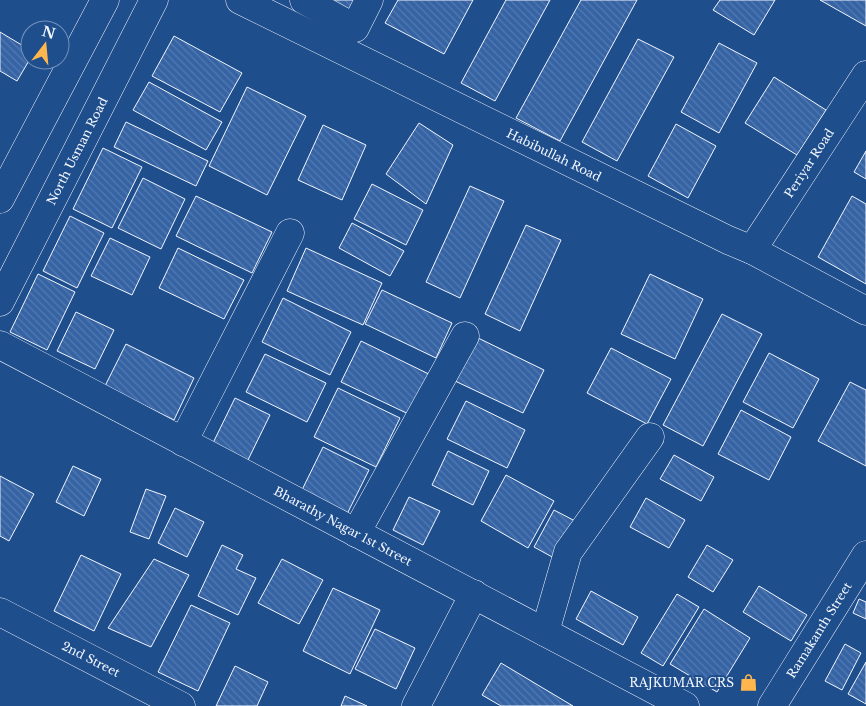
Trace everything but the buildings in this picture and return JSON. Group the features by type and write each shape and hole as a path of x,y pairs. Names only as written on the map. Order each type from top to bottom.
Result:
{"street":[{"path":"0,199 105,0"},
{"name":"North Usman Road","path":"0,302 154,0"},
{"name":"Habibullah Road","path":"240,0 719,236 752,250 866,311"},
{"path":"304,0 355,28 369,0"},
{"name":"Periyar Road","path":"752,250 866,75"},
{"path":"183,442 290,233"},
{"path":"356,533 465,336"},
{"name":"Bharathy Nagar 1st Street","path":"0,346 685,706"},
{"path":"545,632 568,552 650,437"},
{"name":"Ramakanth Street","path":"772,706 866,555"},
{"path":"416,706 474,594"},
{"name":"2nd Street","path":"0,612 181,706"}],"place":[{"name":"RAJKUMAR CRS","path":"748,682"}]}
